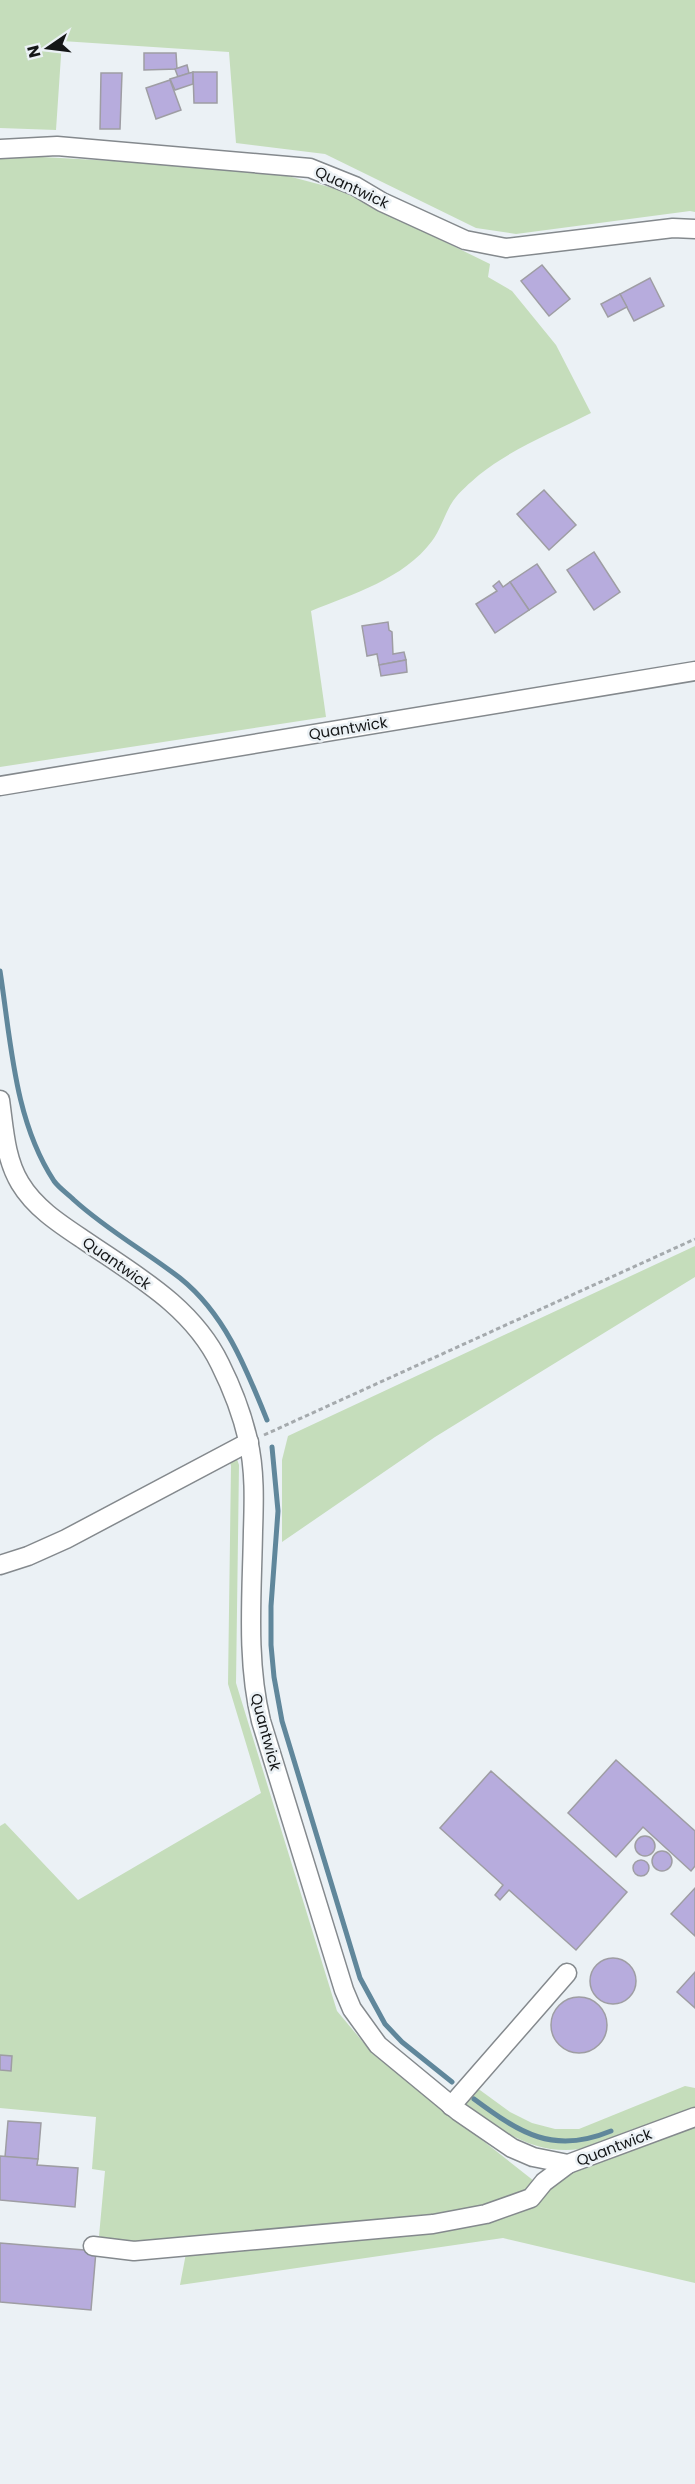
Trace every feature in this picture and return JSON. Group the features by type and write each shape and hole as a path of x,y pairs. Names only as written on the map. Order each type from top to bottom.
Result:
{"street":[{"name":"Quantwick","path":"0,149 57,146 310,168 355,186 382,202 465,240 506,248 673,228 695,229"},
{"name":"Quantwick","path":"0,786 695,671"},
{"name":"Quantwick","path":"0,1100 9,1158 20,1183 35,1203 59,1223 128,1270 186,1314 220,1362 235,1397 249,1442 254,1509 251,1662 254,1692 334,1964 352,2009 378,2045 451,2106 512,2148 532,2157 568,2164 695,2117"},
{"path":"0,1565 28,1556 66,1539 249,1442"},
{"path":"451,2106 567,1973"},
{"path":"93,2246 134,2251 433,2224 486,2214 518,2204 531,2198 544,2182 568,2164"}],"path":[{"path":"249,1442 695,1239"}],"green space":[{"path":"0,0 695,0 695,212 516,234 476,228 325,154 236,143 229,52 62,41 56,130 0,128"},
{"path":"0,157 42,157 240,168 284,175 337,189 490,264 488,277 512,291 556,345 591,413 519,449 479,475 455,498 432,541 407,566 376,584 311,611 326,717 0,767"},
{"path":"695,1246 695,1277 435,1437 282,1542 282,1460 288,1436"},
{"path":"236,1456 239,1465 236,1683 337,2011 373,2054 534,2181 522,2198 416,2222 123,2246 99,2236 105,2171 92,2169 96,2117 0,2108 0,1826 5,1823 78,1900 261,1793 228,1684 231,1466 229,1458"},
{"path":"473,2085 510,2112 532,2123 555,2129 579,2129 685,2086 695,2088 695,2114 652,2130 633,2129 594,2146 559,2150 526,2142 511,2135 467,2106 465,2102"},
{"path":"695,2122 695,2283 503,2238 180,2285 187,2248 415,2229 547,2184 660,2134"}],"building":[{"path":"144,53 176,53 177,69 144,70"},
{"path":"187,65 189,73 178,77 175,69"},
{"path":"193,72 193,84 175,90 170,79"},
{"path":"193,72 217,72 217,103 194,103"},
{"path":"101,73 122,73 120,129 100,129"},
{"path":"170,80 181,110 156,119 146,88"},
{"path":"542,265 570,299 549,316 521,281"},
{"path":"650,278 664,306 634,321 620,294"},
{"path":"620,294 627,307 608,317 601,304"},
{"path":"544,490 576,525 549,550 517,514"},
{"path":"594,552 620,592 594,610 567,570"},
{"path":"537,564 556,592 529,610 510,582"},
{"path":"499,581 503,587 510,582 529,610 495,633 476,604 497,591 493,586"},
{"path":"388,622 389,630 392,632 393,654 404,652 406,660 379,665 377,654 367,656 362,626"},
{"path":"406,660 407,672 381,676 379,665"},
{"path":"616,1760 695,1831 695,1866 691,1871 643,1827 616,1857 568,1813"},
{"path":"491,1771 627,1892 576,1950 509,1890 500,1900 495,1895 503,1885 440,1828"},
{"path":"645,1836 652,1839 655,1846 652,1853 645,1856 638,1853 635,1846 638,1839"},
{"path":"658,1851 666,1851 672,1857 672,1865 666,1871 658,1871 652,1865 652,1857"},
{"path":"638,1860 644,1860 649,1868 647,1874 638,1876 633,1871 633,1865"},
{"path":"695,1888 695,1936 671,1914"},
{"path":"613,1958 629,1965 636,1981 629,1997 613,2004 597,1997 590,1981 597,1965"},
{"path":"695,1972 695,2008 677,1992"},
{"path":"579,1997 590,1999 599,2005 605,2014 607,2025 605,2036 599,2045 590,2051 579,2053 568,2051 559,2045 553,2036 551,2025 553,2014 559,2005 568,1999"},
{"path":"0,2055 12,2056 11,2071 0,2070"},
{"path":"8,2121 41,2123 38,2159 5,2157"},
{"path":"0,2156 38,2159 37,2165 78,2168 75,2207 0,2200"},
{"path":"0,2243 96,2251 91,2310 0,2302"}],"waterway":[{"path":"0,971 11,1052 22,1106 30,1132 54,1181 100,1221 167,1268 196,1292 210,1308 232,1343 267,1420"},
{"path":"272,1447 278,1511 271,1606 271,1645 282,1721 360,1978 385,2024 402,2042 452,2082"},
{"path":"474,2099 507,2122 538,2137 572,2141 611,2131"}]}
